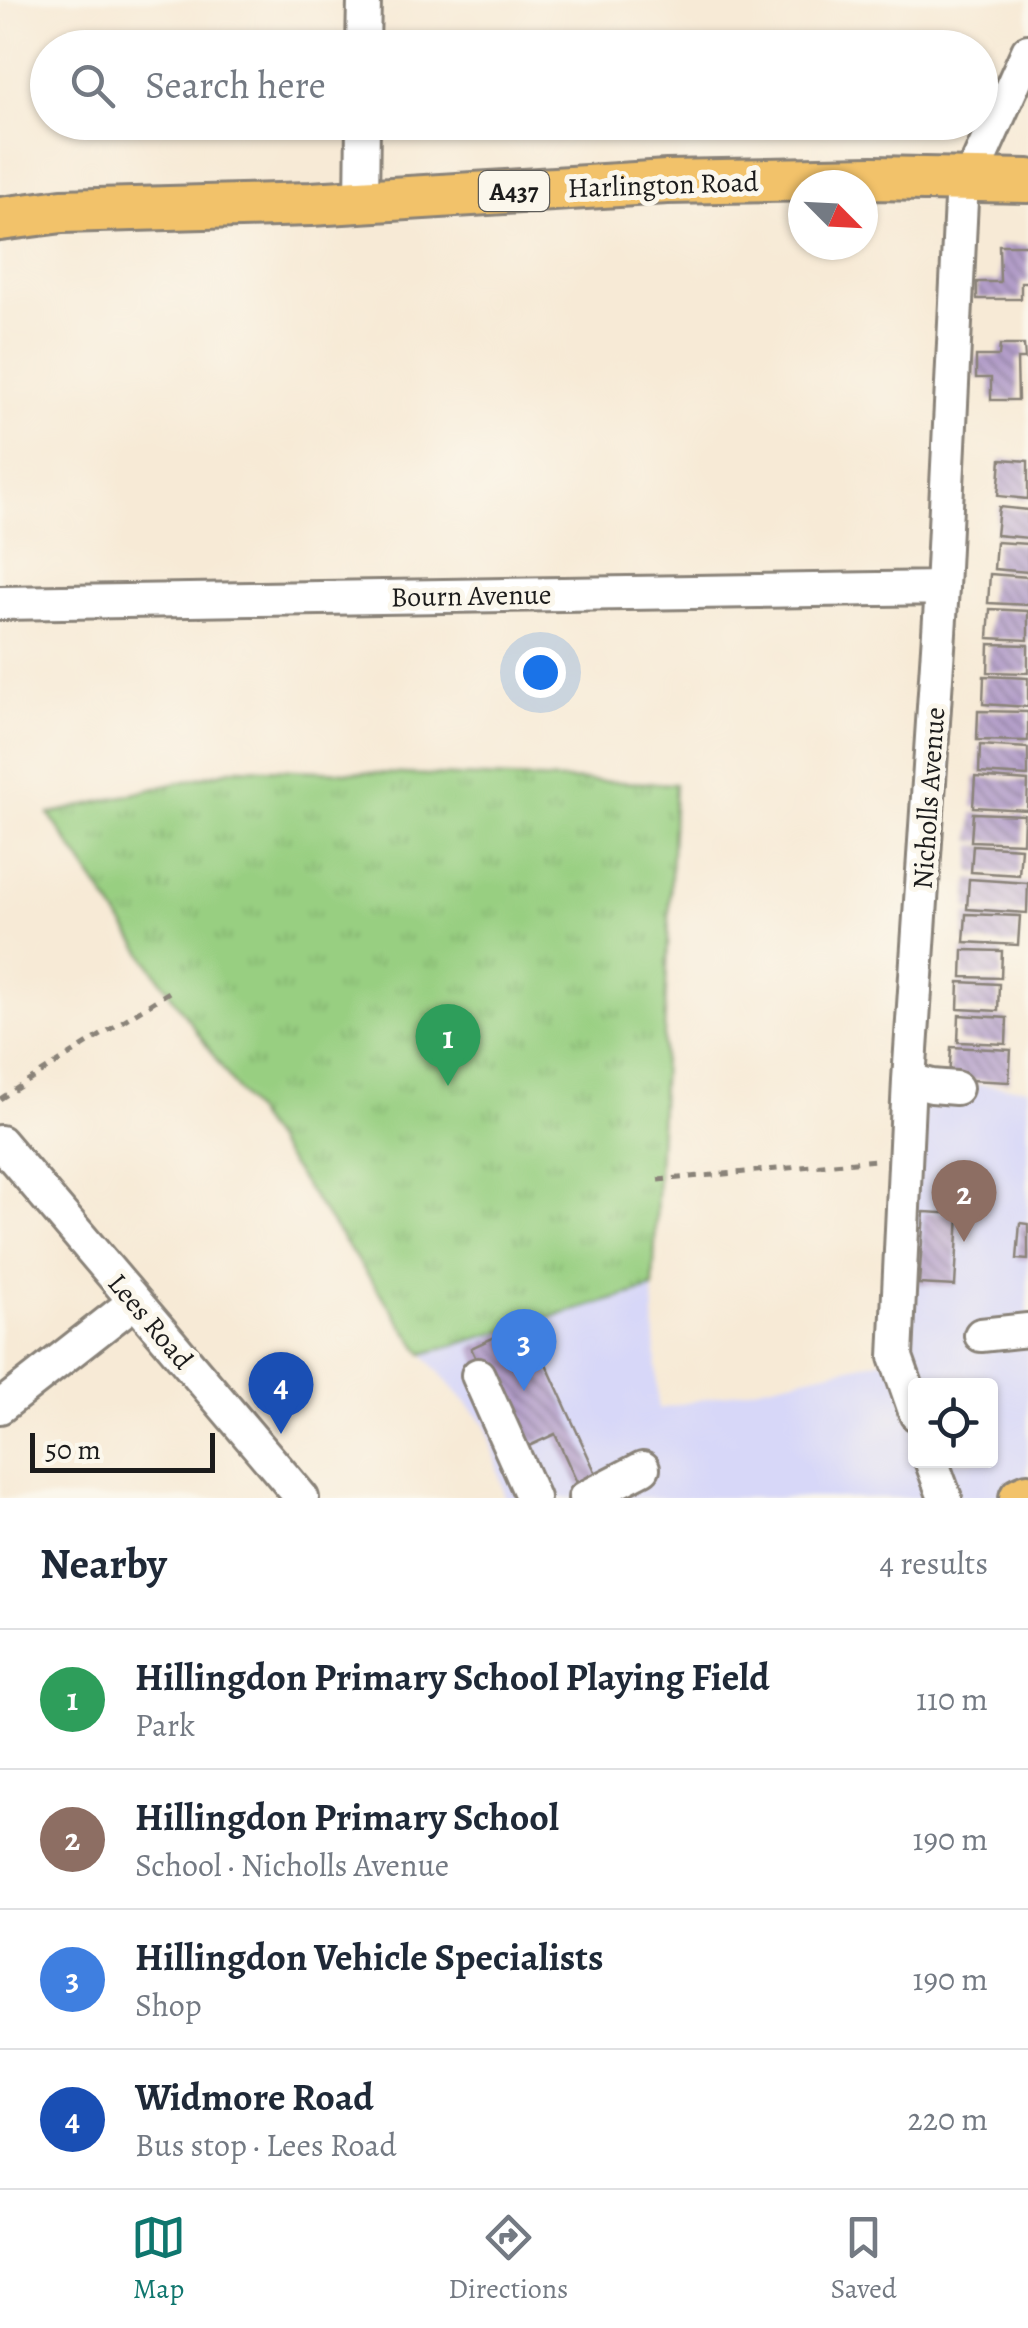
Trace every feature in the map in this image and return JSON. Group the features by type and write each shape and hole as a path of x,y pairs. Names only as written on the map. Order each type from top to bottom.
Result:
{"main road":[{"name":"Harlington Road","path":"0,219 99,210 362,202 667,182 873,178 1028,181"},
{"path":"1021,1498 1028,1495"}],"street":[{"path":"364,0 364,30"},
{"path":"998,113 1028,51"},
{"path":"362,140 362,202"},
{"path":"966,180 985,140"},
{"name":"Nicholls Avenue","path":"908,1391 896,1356 904,1158 966,180"},
{"name":"Bourn Avenue","path":"0,603 942,588"},
{"path":"909,1080 956,1088"},
{"name":"Lees Road","path":"0,1142 302,1498"},
{"path":"0,1407 134,1302"},
{"path":"982,1335 1028,1330"},
{"path":"478,1375 533,1498"},
{"path":"585,1498 643,1468"},
{"path":"934,1468 945,1498"}],"path":[{"path":"0,1099 169,992"},
{"path":"658,1180 904,1158"}],"shaded area":[{"path":"909,1080 1028,1088 1025,1498 505,1498 486,1425 423,1354 653,1288 658,1409 896,1357"}],"green space":[{"path":"239,768 675,784 653,1288 423,1354 49,814"}],"building":[{"path":"999,245 1028,245 1028,282 1021,282 1021,299 977,299 977,282 1000,282"},
{"path":"1000,345 1024,345 1025,359 1017,359 1018,400 991,400 991,378 976,378 976,356 999,356"},
{"path":"1001,459 1028,461 1028,499 998,496"},
{"path":"999,507 1028,510 1028,538 996,535"},
{"path":"996,542 1028,544 1028,572 994,569"},
{"path":"990,574 1028,577 1028,605 988,603"},
{"path":"990,609 1028,611 1028,640 988,638"},
{"path":"989,644 1028,645 1028,673 988,672"},
{"path":"984,676 1028,678 1028,707 983,704"},
{"path":"978,711 1028,712 1028,741 977,740"},
{"path":"980,745 1028,748 1028,776 979,773"},
{"path":"975,777 1028,781 1027,810 973,807"},
{"path":"973,813 1024,815 1023,843 971,841"},
{"path":"973,845 1021,848 1019,875 971,872"},
{"path":"969,879 1028,883 1027,913 967,909"},
{"path":"966,914 1020,916 1018,945 964,942"},
{"path":"963,950 1002,951 1001,978 962,977"},
{"path":"959,982 999,984 998,1011 958,1009"},
{"path":"959,1015 1007,1018 1006,1044 958,1042"},
{"path":"951,1047 1011,1050 1009,1082 949,1079"},
{"path":"924,1212 959,1214 955,1286 919,1284"},
{"path":"1020,1223 1028,1224 1028,1260 1017,1259"},
{"path":"527,1322 598,1478 579,1487 555,1434 518,1451 471,1348"}],"place":[{"name":"Hillingdon Primary School Playing Field","path":"448,1086"},
{"name":"Hillingdon Primary School","path":"964,1242"},
{"name":"Hillingdon Vehicle Specialists","path":"524,1391"},
{"name":"Widmore Road","path":"281,1434"}]}
